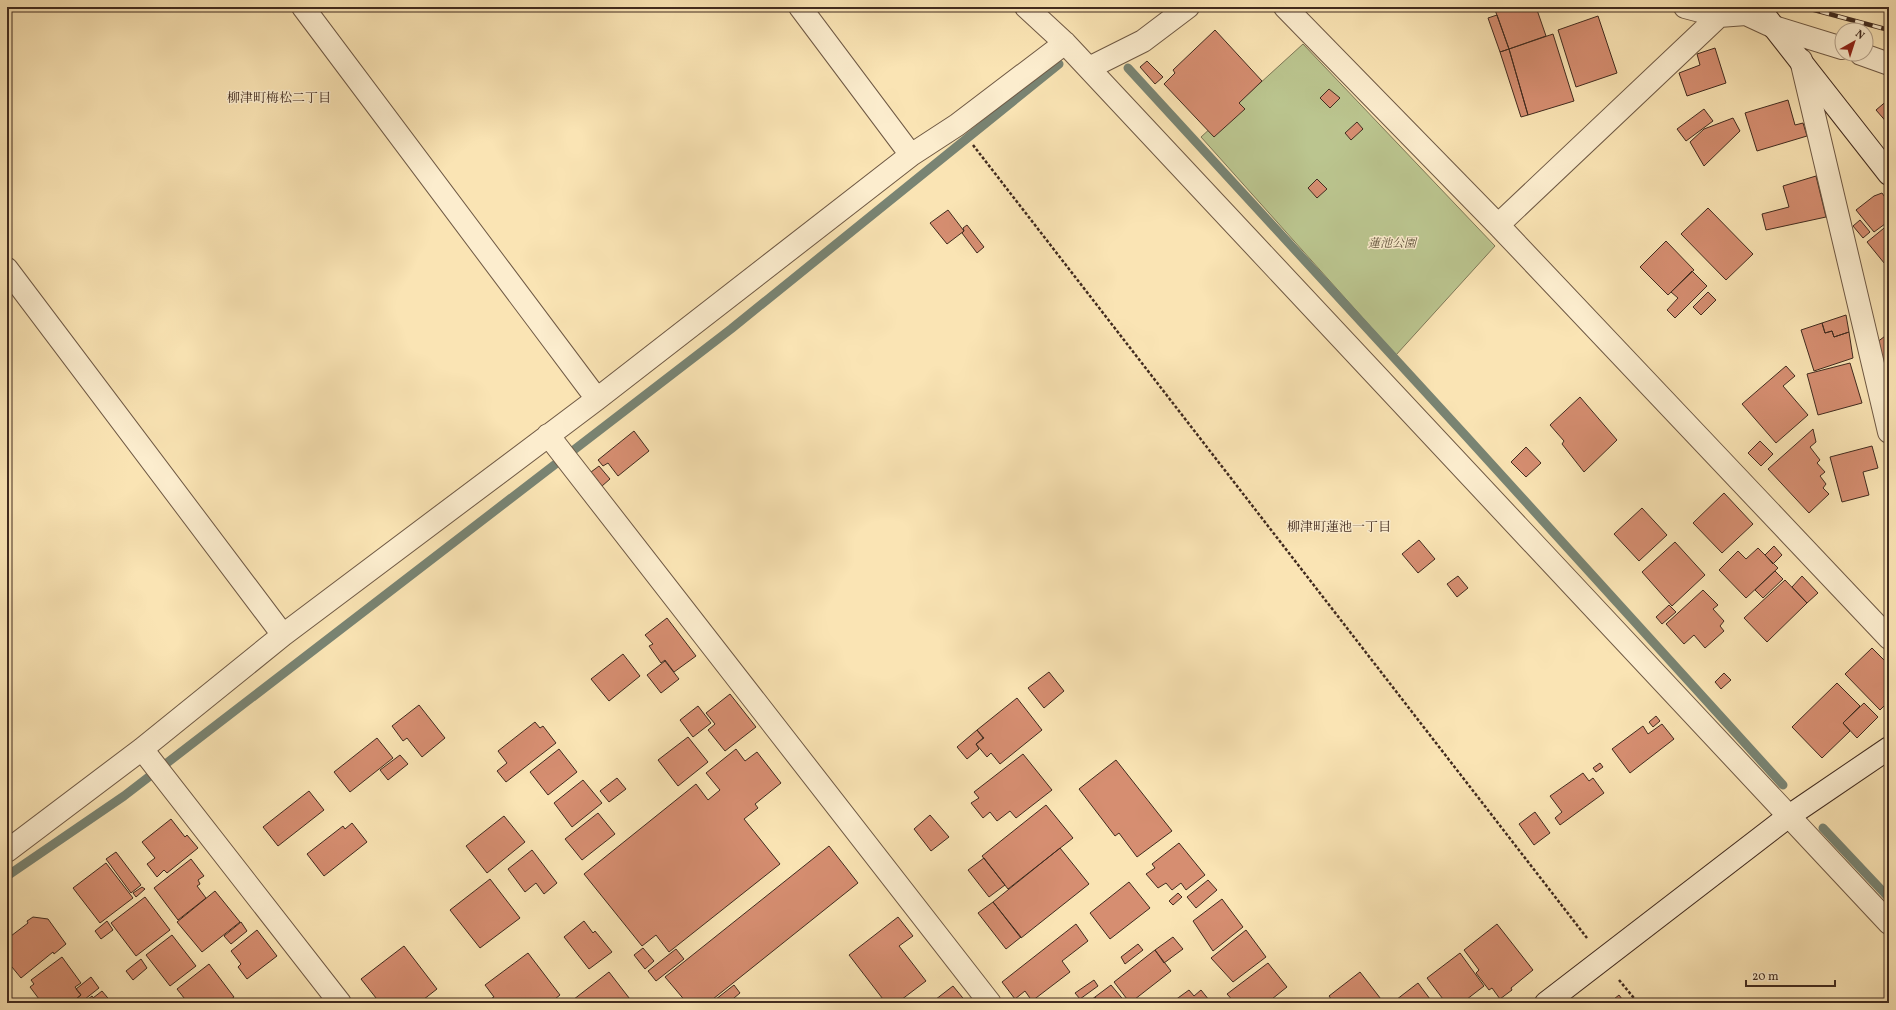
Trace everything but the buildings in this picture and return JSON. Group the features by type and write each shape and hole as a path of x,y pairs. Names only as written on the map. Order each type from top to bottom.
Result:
{"street":[{"path":"303,7 597,399"},
{"path":"800,7 911,155"},
{"path":"1026,7 1065,43 1889,923"},
{"path":"1088,68 1143,41 1188,7"},
{"path":"1284,7 1498,225 1889,638"},
{"path":"1685,7 1719,16 1746,14 1774,27 1834,46"},
{"path":"1758,7 1889,174"},
{"path":"1498,225 1719,16"},
{"path":"7,851 142,749 283,635 597,399 911,155 957,125 1065,43"},
{"path":"1874,59 1889,64"},
{"path":"1801,60 1889,432"},
{"path":"7,269 283,635"},
{"path":"548,435 990,1003"},
{"path":"1546,1003 1789,816 1889,748"},
{"path":"142,749 340,1003"}],"path":[{"path":"957,125 1638,1003"}],"green space":[{"name":"蓮池公園","path":"1303,44 1495,246 1396,355 1201,137"}],"waterway":[{"path":"7,876 124,796 731,329 1059,64"},
{"path":"1128,68 1465,435 1783,785"},
{"path":"1823,828 1889,898"}],"railway":[{"path":"1803,7 1889,30"}],"district":[{"name":"柳津町梅松二丁目","path":"279,97"},
{"name":"柳津町蓮池一丁目","path":"1339,526"}]}
